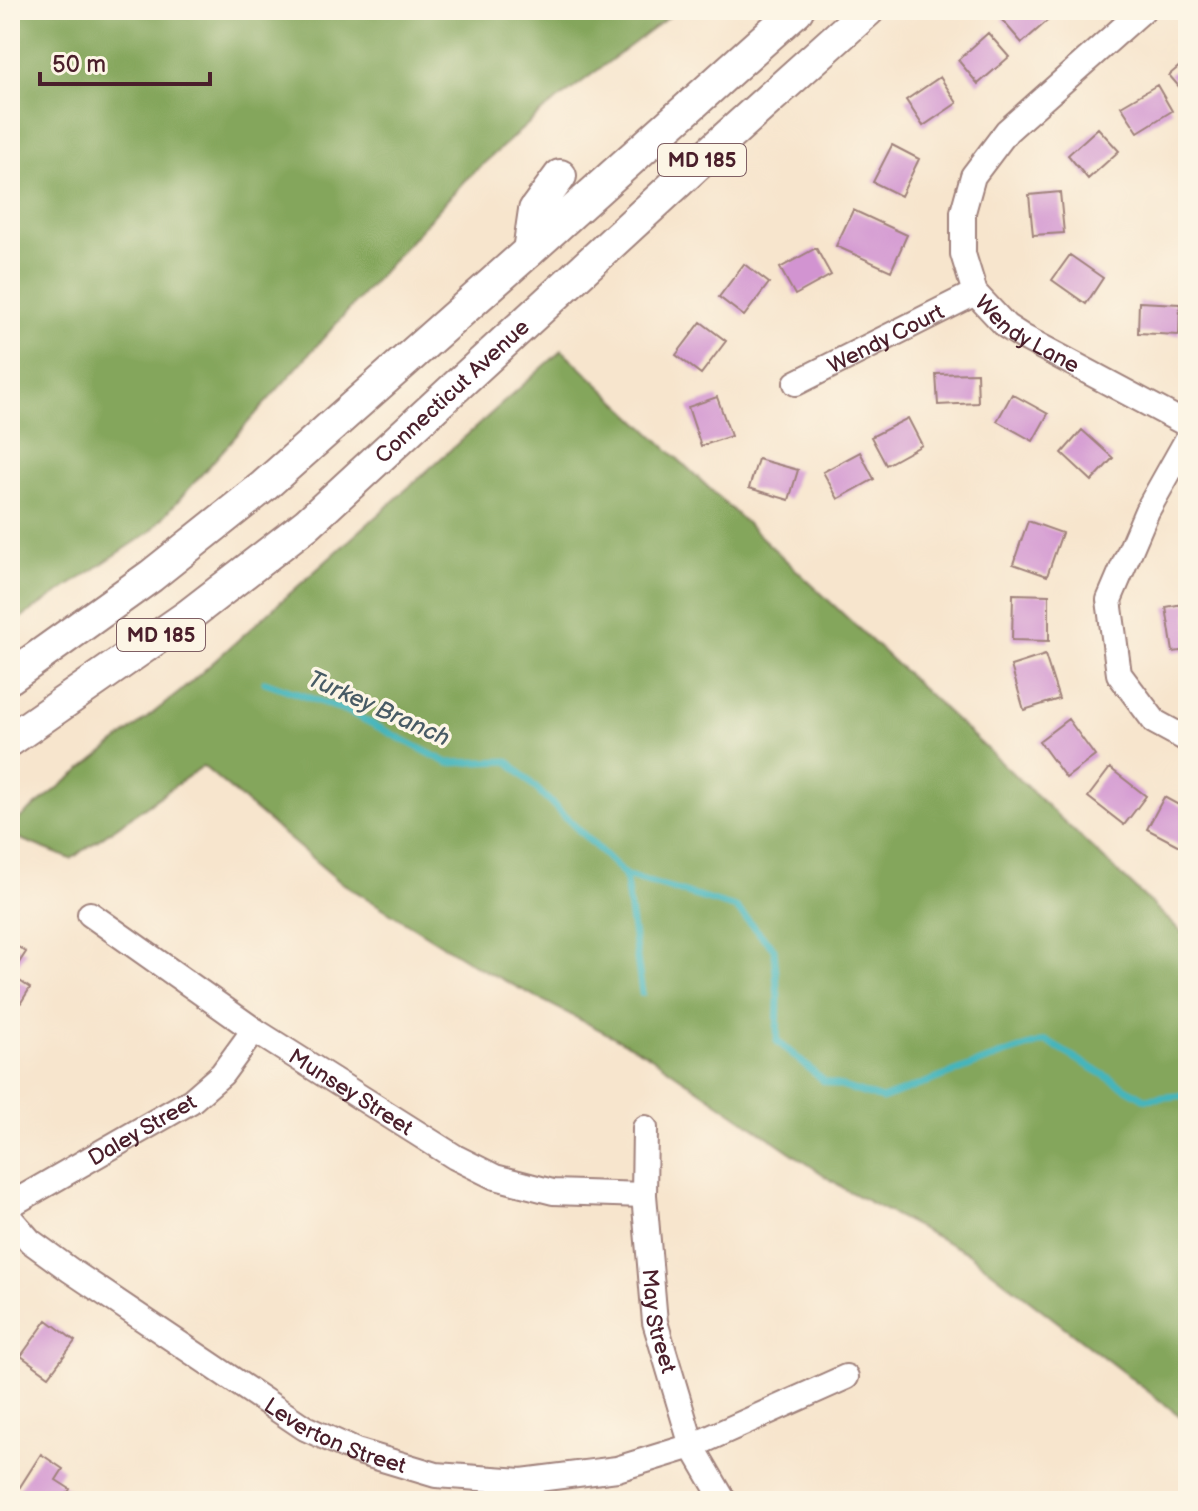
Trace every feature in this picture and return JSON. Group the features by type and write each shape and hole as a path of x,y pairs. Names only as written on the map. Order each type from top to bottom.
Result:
{"main road":[{"name":"MD 185","path":"10,677 151,576 264,486 797,10"},
{"name":"Connecticut Avenue","path":"10,740 188,616 307,524 868,10"},
{"path":"686,110 717,146"},
{"path":"529,251 535,210 560,176"}],"street":[{"name":"Wendy Lane","path":"1143,10 1007,131 973,176 963,212 963,254 975,293 1006,326 1188,425"},
{"name":"Wendy Court","path":"796,383 975,293"},
{"path":"1188,438 1147,511 1109,600 1119,674 1155,722 1188,740"},
{"name":"Munsey Street","path":"90,914 254,1030 455,1157 495,1177 553,1192 644,1195"},
{"name":"Daley Street","path":"10,1205 191,1101 222,1074 254,1030"},
{"name":"May Street","path":"645,1128 644,1195 655,1322 692,1446 724,1501"},
{"name":"Leverton Street","path":"10,1218 30,1241 83,1279 305,1428 356,1451 436,1475 522,1481 617,1469 692,1446 846,1377"}],"green space":[{"path":"10,10 678,10 539,114 464,181 150,532 10,625"},
{"path":"562,350 1188,938 1188,1422 968,1253 846,1190 645,1053 476,966 339,881 203,766 71,859 10,835 10,826 181,691"}],"building":[{"path":"1014,10 1047,10 1053,16 1022,43 1002,20"},
{"path":"988,33 1009,57 978,84 958,60"},
{"path":"1188,59 1188,97 1169,75"},
{"path":"940,77 957,103 923,126 906,100"},
{"path":"1157,85 1172,111 1138,132 1121,106"},
{"path":"1098,128 1119,151 1088,179 1068,155"},
{"path":"892,145 919,159 901,196 873,182"},
{"path":"1060,192 1064,233 1033,235 1029,195"},
{"path":"853,210 907,235 891,271 836,246"},
{"path":"816,248 831,275 795,295 780,268"},
{"path":"1070,255 1103,278 1086,304 1052,280"},
{"path":"744,264 769,283 744,316 719,297"},
{"path":"1139,302 1180,304 1179,335 1138,333"},
{"path":"701,322 726,341 701,374 676,355"},
{"path":"977,373 978,403 938,405 936,374"},
{"path":"1012,394 1048,414 1033,441 997,421"},
{"path":"717,397 731,436 701,446 688,407"},
{"path":"908,418 922,445 886,465 871,437"},
{"path":"1082,430 1113,458 1092,481 1062,453"},
{"path":"860,452 874,479 838,499 823,472"},
{"path":"758,459 798,470 789,500 749,488"},
{"path":"1028,521 1062,533 1047,576 1013,564"},
{"path":"1013,594 1049,595 1049,641 1012,640"},
{"path":"1188,603 1188,650 1173,652 1166,607"},
{"path":"1045,655 1059,699 1024,710 1011,666"},
{"path":"1068,719 1095,756 1066,778 1039,741"},
{"path":"1110,768 1146,796 1124,825 1088,797"},
{"path":"1164,797 1188,810 1187,850 1147,829"},
{"path":"10,942 26,952 11,975 30,988 10,1020"},
{"path":"47,1320 75,1341 49,1376 21,1356"},
{"path":"41,1454 63,1469 56,1480 70,1489 63,1501 11,1501"}],"waterway":[{"name":"Turkey Branch","path":"265,682 349,712 448,763 508,761 625,875 736,908 774,949 778,998 777,1041 824,1081 882,1099 1046,1041 1145,1099 1188,1095"},
{"path":"625,875 642,993"}]}
